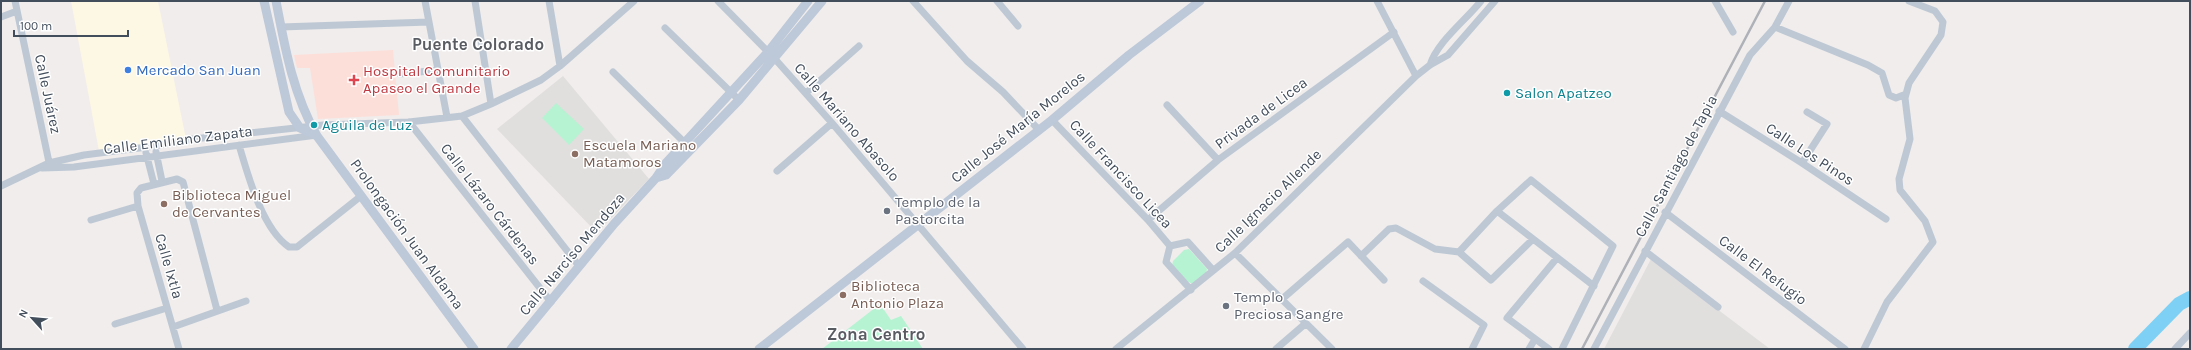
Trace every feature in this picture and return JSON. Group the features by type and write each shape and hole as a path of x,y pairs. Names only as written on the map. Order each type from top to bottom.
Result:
{"street":[{"name":"Calle Juárez","path":"15,1 50,166"},
{"path":"264,1 286,104 291,116 300,128"},
{"name":"Prolongación Juan Aldama","path":"276,1 293,82 305,116 317,136 474,349"},
{"path":"425,1 446,117"},
{"path":"475,1 491,104"},
{"path":"550,1 560,66"},
{"name":"Calle Emiliano Zapata","path":"1,186 42,168 84,155 155,146 193,139 323,125 409,122 462,116 541,80 560,66 634,1"},
{"name":"Calle Mariano Abasolo","path":"718,1 806,93 919,224 1023,349"},
{"name":"Calle Narciso Mendoza","path":"511,349 614,224 656,178 666,163 768,52 808,1"},
{"name":"Calle Narciso Mendoza","path":"656,178 666,175 739,100 775,59 822,1"},
{"path":"913,1 967,61 1003,92 1040,130"},
{"path":"996,1 1018,26"},
{"name":"Calle José María Morelos","path":"760,349 1040,130 1129,55 1200,1"},
{"path":"1377,1 1416,76"},
{"name":"Calle Ignacio Allende","path":"1430,65 1433,56 1440,47 1481,1"},
{"name":"Calle Ignacio Allende","path":"1116,349 1235,253 1416,76 1430,65 1448,55 1495,1"},
{"path":"1715,1 1733,32"},
{"name":"Calle Santiago de Tapia","path":"1594,349 1665,212 1750,55 1775,27 1788,1"},
{"path":"1864,349 1887,302 1933,242 1925,221 1900,190 1899,179 1910,139 1906,94 1909,83 1941,36 1943,22 1935,10 1909,1"},
{"path":"1,17 17,12"},
{"path":"281,27 429,22"},
{"path":"1775,27 1868,65 1882,73 1889,95 1896,98 1906,94"},
{"path":"666,28 739,100"},
{"name":"Privada de Licea","path":"1148,220 1218,160 1394,32"},
{"path":"806,93 859,46"},
{"path":"400,74 438,70"},
{"path":"614,72 684,142 691,151"},
{"path":"1167,105 1218,160"},
{"name":"Calle Los Pinos","path":"1719,111 1802,163 1886,219"},
{"path":"1802,163 1827,124 1807,112"},
{"path":"462,116 579,266"},
{"name":"Calle Francisco Licea","path":"1052,120 1148,220 1170,246"},
{"name":"Calle Lázaro Cárdenas","path":"409,122 551,302"},
{"path":"777,171 832,123"},
{"path":"317,136 323,125"},
{"name":"Prolongación Juan Aldama","path":"300,128 317,136"},
{"name":"Calle Emiliano Zapata","path":"50,166 147,158 317,136"},
{"path":"239,145 250,180 274,234 289,247 297,247 361,196"},
{"path":"155,146 162,181"},
{"path":"146,147 147,158 154,184 162,181 177,179 185,186 217,310"},
{"path":"1459,252 1497,211 1531,180 1613,246 1562,349"},
{"name":"Calle Ixtla","path":"154,184 139,190 136,197 179,349"},
{"path":"91,220 138,206"},
{"path":"1497,211 1594,286"},
{"name":"Calle El Refugio","path":"1665,212 1845,349"},
{"path":"1361,256 1389,229 1396,228 1435,249 1459,252 1491,280 1533,239"},
{"name":"Calle Francisco Licea","path":"1170,246 1188,242 1213,270"},
{"path":"1281,300 1348,242 1384,280"},
{"name":"Calle Francisco Licea","path":"1170,246 1166,262 1191,290"},
{"path":"1645,251 1718,307"},
{"path":"1235,253 1305,324 1332,349"},
{"path":"1549,349 1507,318 1557,258"},
{"path":"1423,281 1484,325 1472,349"},
{"path":"173,327 217,310 246,301"},
{"path":"115,324 167,308"},
{"path":"1276,349 1305,324"},
{"path":"2175,349 2190,332"},
{"path":"1529,349 1535,339"}],"shaded area":[{"name":"Mercado San Juan","path":"71,1 158,1 186,139 99,151"},
{"name":"Hospital Comunitario Apaseo el Grande","path":"393,50 399,115 318,119 310,68 297,68 294,55"},
{"name":"Escuela Mariano Matamoros","path":"563,76 649,179 597,233 497,129"},
{"path":"1651,259 1770,349 1604,349"}],"green space":[{"path":"556,103 584,129 569,145 542,118"},
{"path":"1189,249 1207,269 1206,274 1192,284 1172,266 1173,261 1184,250"},
{"path":"880,304 891,320 901,316 923,349 822,349"}],"waterway":[{"path":"2135,349 2179,304 2190,298"}],"railway":[{"path":"1582,349 1765,1"}],"place":[{"name":"Mercado San Juan","path":"128,70"},
{"name":"Hospital Comunitario Apaseo el Grande","path":"354,80"},
{"name":"Salon Apatzeo","path":"1507,93"},
{"name":"Aguila de Luz","path":"314,125"},
{"name":"Escuela Mariano Matamoros","path":"575,154"},
{"name":"Biblioteca Miguel de Cervantes","path":"164,204"},
{"name":"Templo de la Pastorcita","path":"887,211"},
{"name":"Biblioteca Antonio Plaza","path":"843,295"},
{"name":"Templo Preciosa Sangre","path":"1226,306"}],"district":[{"name":"Puente Colorado","path":"478,44"},
{"name":"Zona Centro","path":"876,334"}]}
